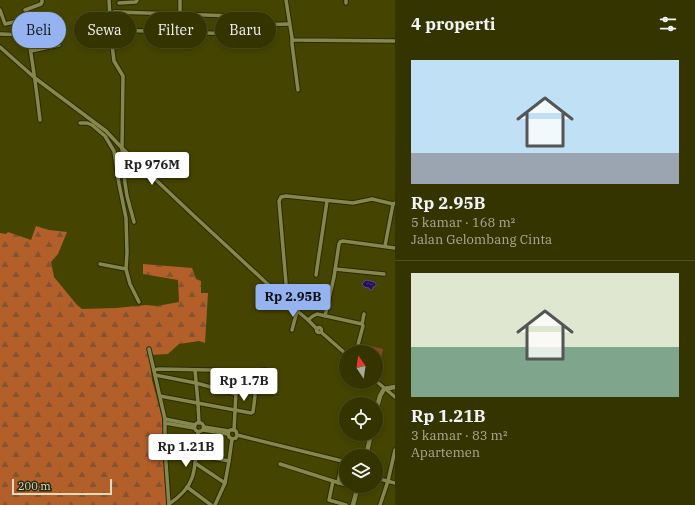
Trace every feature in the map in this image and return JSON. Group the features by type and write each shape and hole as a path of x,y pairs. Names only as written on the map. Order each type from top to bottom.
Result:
{"street":[{"path":"25,10 40,4 42,0"},
{"path":"109,0 114,61 123,76 122,148 127,196 134,222"},
{"path":"119,4 136,2 137,0"},
{"path":"180,0 180,12"},
{"path":"286,0 298,90"},
{"path":"0,10 5,24 12,23"},
{"path":"144,13 114,12 113,14 115,30 144,31"},
{"path":"276,24 290,24"},
{"path":"0,34 12,34"},
{"path":"292,38 294,40 395,41"},
{"path":"0,47 35,78 106,131 197,219 317,329 321,328 321,332 339,348"},
{"path":"30,48 40,120"},
{"path":"31,51 45,48"},
{"path":"80,123 92,124 105,136 114,150 126,218 126,269 130,284 140,302"},
{"path":"287,295 279,199 282,197 286,196 353,203 372,199 394,204 385,246"},
{"path":"316,274 327,201"},
{"path":"325,316 333,285 339,244 341,241 395,248"},
{"path":"100,264 126,269"},
{"path":"335,269 384,274"},
{"path":"292,330 297,311"},
{"path":"308,320 317,314 362,324"},
{"path":"358,345 363,326 364,314"},
{"path":"149,349 165,421 169,504"},
{"path":"154,373 159,369 210,370 237,373 265,370"},
{"path":"169,504 187,487 192,478 195,463 198,432 196,430 196,425 198,403 195,370"},
{"path":"160,396 252,413 255,396 255,371"},
{"path":"154,373 236,394"},
{"path":"237,373 234,430 236,431 237,435 339,461"},
{"path":"380,397 384,389 395,387"},
{"path":"384,389 395,397"},
{"path":"165,421 196,425 202,423 204,428 228,433 231,430 234,430"},
{"path":"198,432 201,432 204,428"},
{"path":"215,505 225,483 229,461 232,439 228,433"},
{"path":"232,439 237,435"},
{"path":"166,449 229,461"},
{"path":"380,505 388,481 395,450"},
{"path":"195,463 225,483"},
{"path":"280,464 338,483 339,480"},
{"path":"383,480 395,483"},
{"path":"333,481 329,500 346,505"},
{"path":"187,487 211,505"},
{"path":"353,505 356,493"}],"green space":[{"path":"36,226 49,230 67,232 58,254 51,262 54,277 82,309 146,305 157,306 179,302 178,280 143,274 143,264 192,268 196,279 201,281 201,293 208,293 205,343 199,341 179,344 168,354 149,355 152,380 163,421 164,472 167,505 0,505 0,233 6,234 8,232 31,240"}],"water":[{"path":"366,280 376,284 372,290 364,287 362,284"}]}
